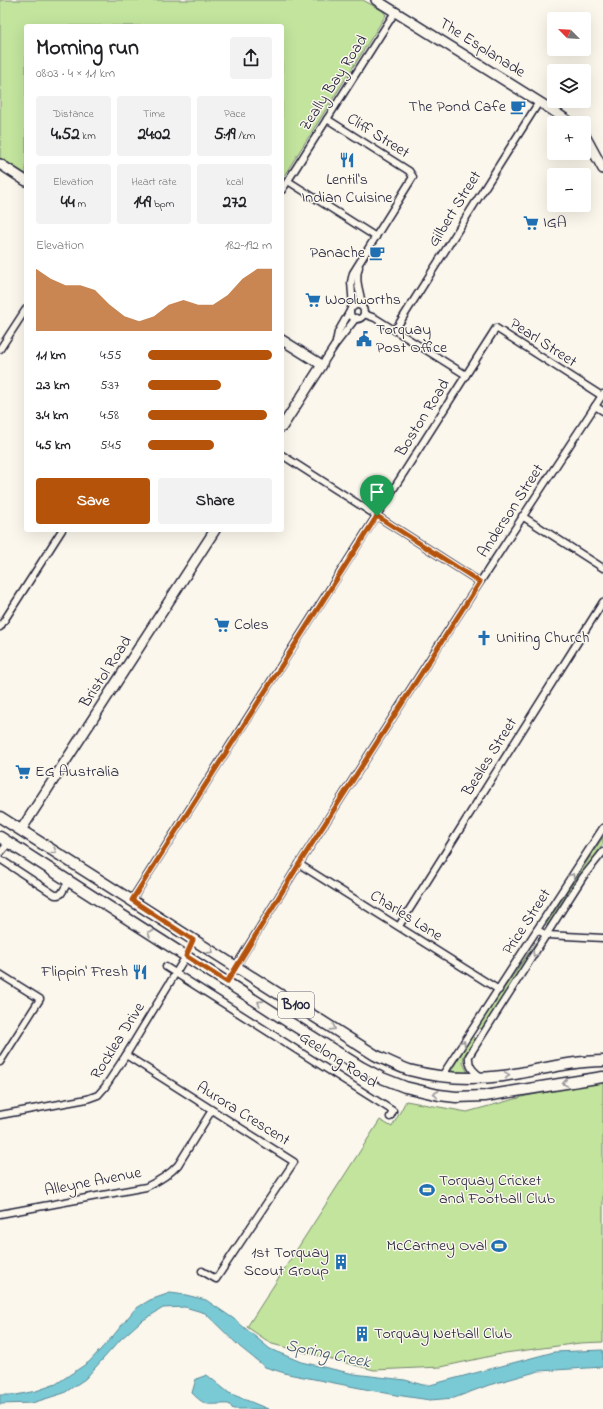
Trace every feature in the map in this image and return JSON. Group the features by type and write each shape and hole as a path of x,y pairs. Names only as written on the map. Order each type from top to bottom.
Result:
{"main road":[{"name":"B100","path":"0,817 375,1055 408,1069 442,1076 481,1078 504,1076 564,1064 603,1061"},
{"path":"9,843 21,830"},
{"name":"B100","path":"0,837 361,1067 382,1078 412,1089 456,1097 483,1096 603,1077"},
{"path":"186,956 193,940"},
{"path":"227,982 236,966"}],"street":[{"name":"The Esplanade","path":"376,0 560,116"},
{"name":"Zeally Bay Road","path":"284,187 395,12"},
{"name":"Gilbert Street","path":"395,330 539,102"},
{"name":"Cliff Street","path":"327,119 409,171 413,177 376,236"},
{"path":"591,147 603,169"},
{"path":"0,164 24,180"},
{"path":"288,181 376,236 354,269 352,276 352,316 356,318"},
{"path":"362,258 356,280 364,314"},
{"path":"334,345 338,332 352,309 358,305 362,306"},
{"path":"0,349 24,312"},
{"path":"364,314 375,318 466,375"},
{"path":"284,424 334,345 356,318 361,318 364,314"},
{"name":"Pearl Street","path":"466,375 496,328 602,395"},
{"path":"284,341 322,365"},
{"name":"Boston Road","path":"132,900 466,375"},
{"name":"Anderson Street","path":"236,966 299,864 522,516 602,395"},
{"path":"595,406 603,411"},
{"path":"284,456 480,582"},
{"path":"522,516 603,568"},
{"path":"0,627 61,532"},
{"name":"Bristol Road","path":"21,830 214,532"},
{"name":"Beales Street","path":"399,926 603,602"},
{"name":"Price Street","path":"442,1076 603,828"},
{"path":"0,853 9,843"},
{"name":"Price Street","path":"481,1078 470,1066 469,1056 583,877 603,852"},
{"path":"0,859 55,895 61,894 69,882"},
{"name":"Charles Lane","path":"299,864 499,990"},
{"path":"537,930 547,935 603,938"},
{"name":"Rocklea Drive","path":"0,1115 87,1099 98,1095 126,1055 186,956"},
{"name":"Geelong Road","path":"166,966 395,1108 390,1117"},
{"path":"0,974 40,1000 0,1062"},
{"path":"472,1030 482,1035"},
{"name":"Aurora Crescent","path":"126,1055 294,1162 216,1279 202,1271"},
{"name":"Alleyne Avenue","path":"0,1213 146,1187 172,1172 212,1110"}],"green space":[{"path":"0,0 363,0 383,11 386,15 284,176 284,24 24,24 24,173 0,158"},
{"path":"603,837 603,844 549,925 546,924"},
{"path":"539,938 541,939 483,1030 477,1027"},
{"path":"472,1036 475,1039 464,1056 463,1063 468,1073 451,1071"},
{"path":"603,1082 603,1342 580,1343 505,1353 441,1367 374,1370 272,1344 247,1327 380,1120 392,1127 406,1101 467,1112 526,1096"}],"water":[{"name":"Spring Creek","path":"170,1293 206,1300 234,1319 270,1349 301,1362 354,1374 405,1380 423,1385 430,1385 554,1352 603,1350 603,1367 539,1371 489,1385 454,1398 430,1400 396,1395 288,1374 265,1367 240,1347 205,1313 185,1307 163,1308 140,1322 121,1339 85,1379 64,1393 32,1403 0,1404 0,1395 16,1395 36,1391 56,1384 89,1362 135,1309 150,1300"},
{"path":"207,1375 229,1393 268,1409 233,1409 229,1404 205,1403 192,1393 196,1379"}],"place":[{"name":"The Pond Cafe","path":"518,107"},
{"name":"Lentil's Indian Cuisine","path":"347,160"},
{"name":"IGA","path":"531,223"},
{"name":"Panache","path":"377,253"},
{"name":"Woolworths","path":"313,300"},
{"name":"Torquay Post Office","path":"364,339"},
{"name":"Coles","path":"222,625"},
{"name":"Uniting Church","path":"484,638"},
{"name":"EG Australia","path":"23,772"},
{"name":"Flippin' Fresh","path":"140,972"},
{"name":"Torquay Cricket and Football Club","path":"427,1190"},
{"name":"McCartney Oval","path":"499,1246"},
{"name":"1st Torquay Scout Group","path":"341,1262"},
{"name":"Torquay Netball Club","path":"362,1334"}],"route":[{"path":"377,516 480,582 299,864 227,982 186,956 193,940 132,900 377,516"}]}
